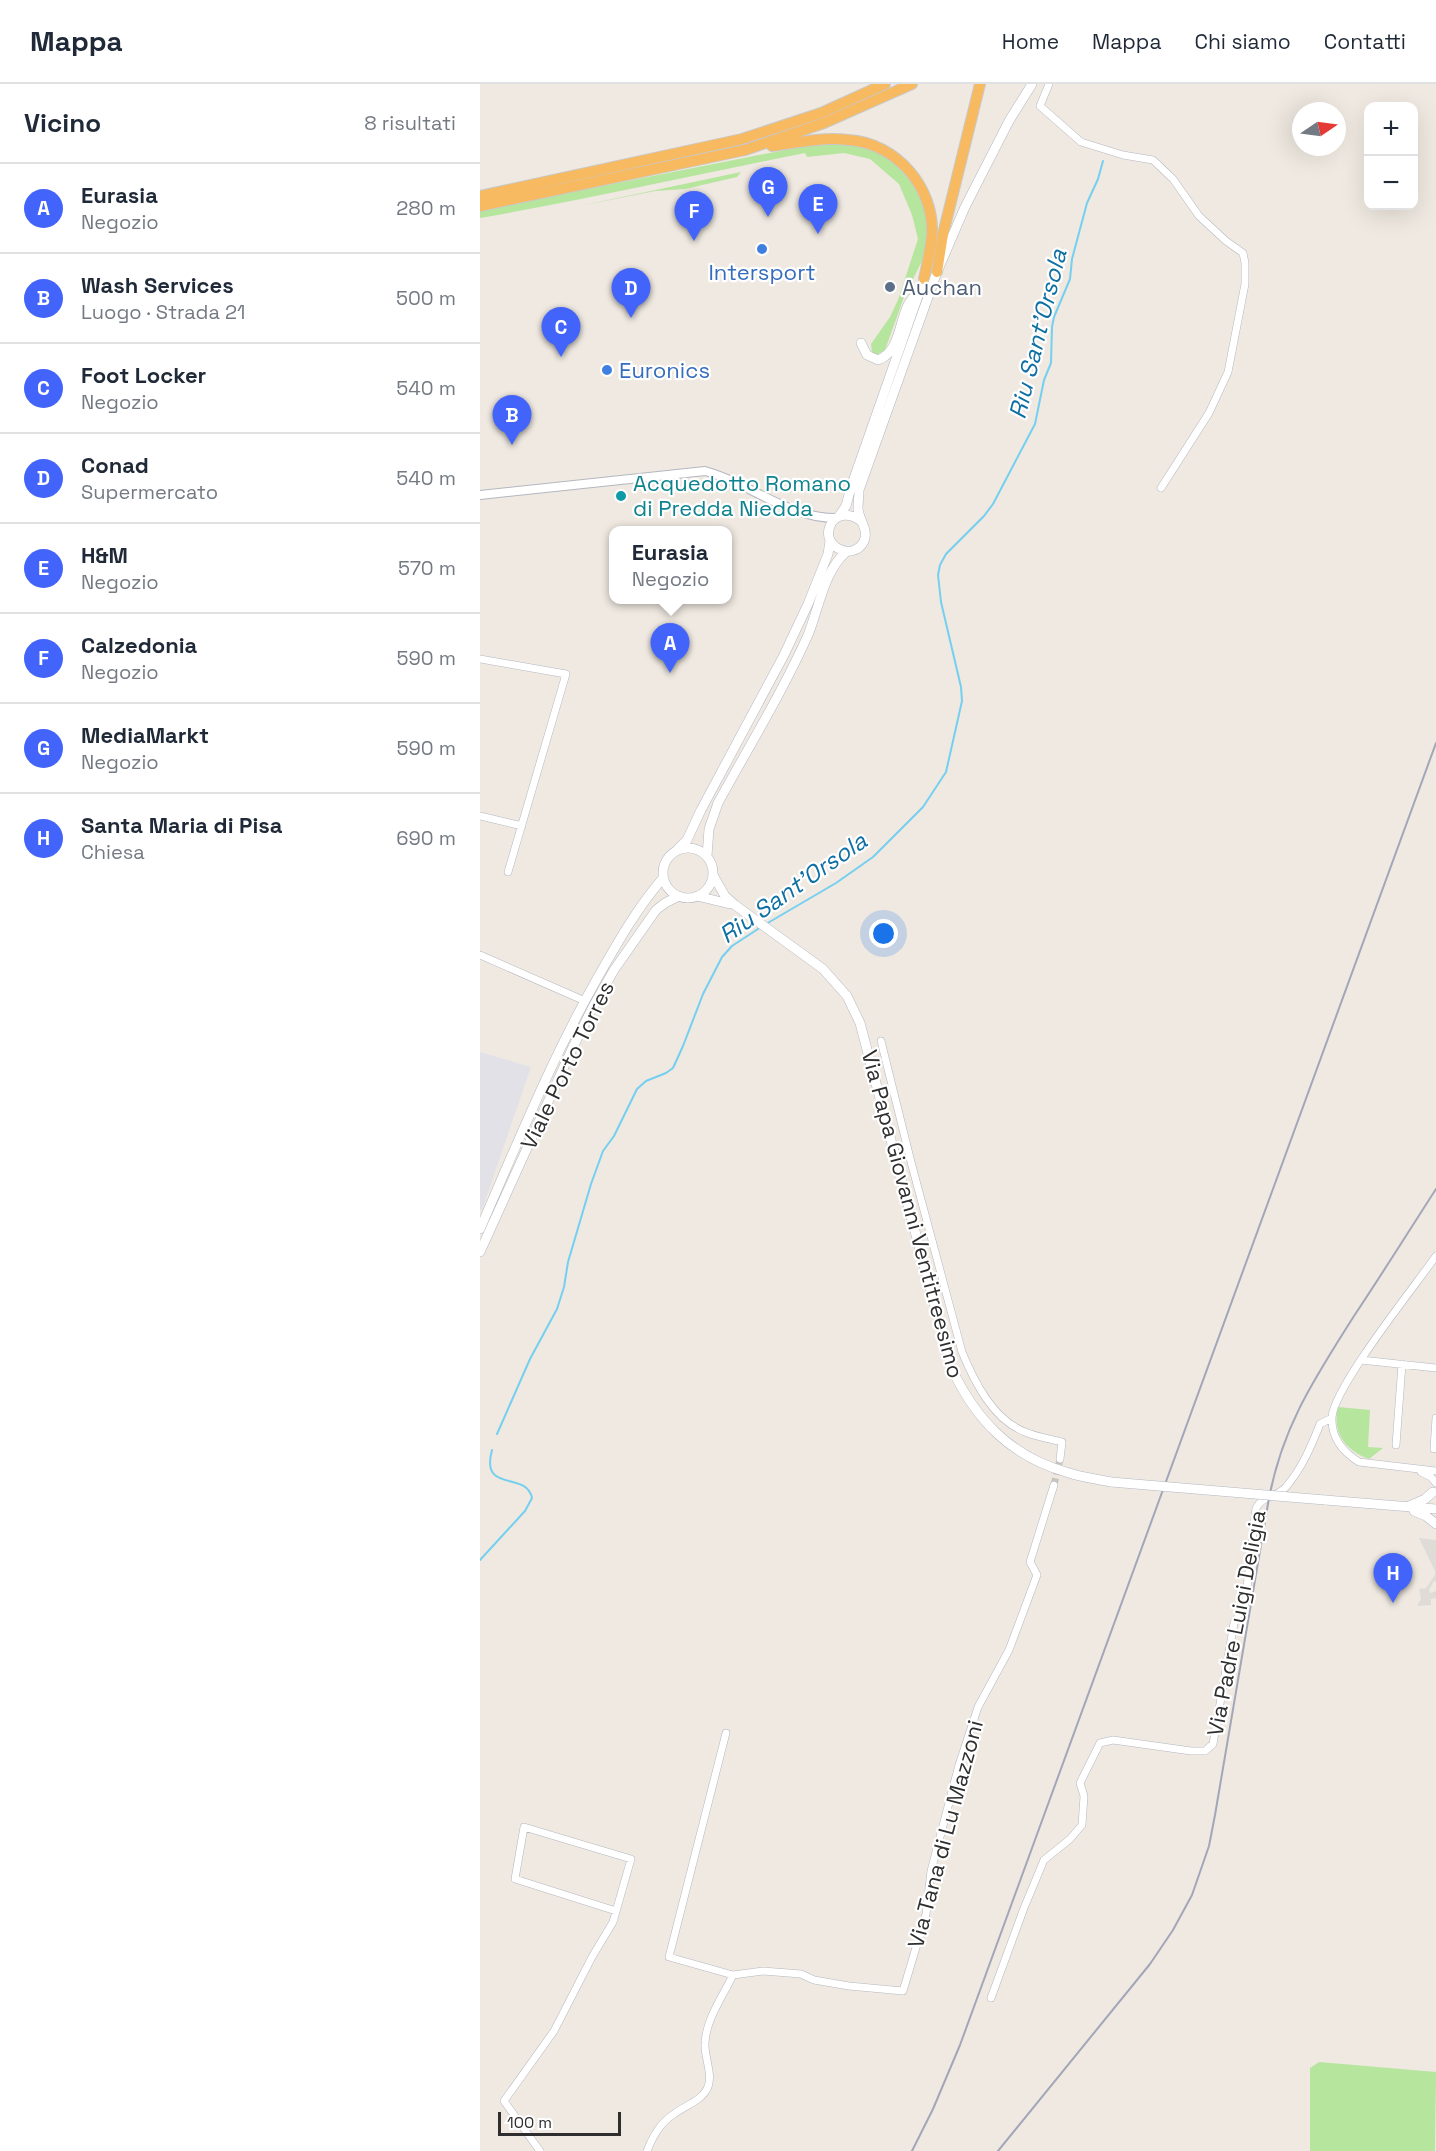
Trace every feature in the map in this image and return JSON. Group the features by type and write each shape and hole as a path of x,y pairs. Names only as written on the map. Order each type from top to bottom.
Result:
{"highway":[{"path":"480,196 742,139 821,113 885,84"},
{"path":"745,150 824,123 912,84"},
{"path":"937,272 943,234 980,84"},
{"path":"480,206 745,150 816,139 851,140 879,147 904,164 919,183 929,206 932,233 922,284"},
{"path":"922,284 943,234"}],"main road":[{"path":"706,856 709,829 718,803 807,635 832,572 846,552 860,547 864,541 866,534 858,510 859,490 937,272 965,207 1009,121 1032,84"},
{"path":"861,343 867,355 873,359 884,358 890,352 909,303 922,284"},
{"path":"678,849 688,847 698,850 706,856 711,865 713,875 710,884 697,896 688,898 672,892 663,878 665,861 687,840 784,655 808,604 828,554 829,530 846,506 922,284"},
{"path":"837,517 847,514 861,521"},
{"path":"830,541 834,547 846,552"},
{"name":"Via Papa Giovanni Ventitreesimo","path":"713,875 725,896 823,969 847,996 860,1023 951,1367 967,1397 1001,1440 1031,1458 1065,1472 1111,1482 1436,1508"},
{"name":"Viale Porto Torres","path":"480,1229 552,1064 634,916 663,878"},
{"name":"Viale Porto Torres","path":"480,1252 594,1005 614,970 656,910 679,896"},
{"name":"Via Papa Giovanni Ventitreesimo","path":"697,896 735,905"},
{"path":"1406,1507 1425,1499 1435,1487"},
{"path":"1435,1487 1432,1498 1436,1508"},
{"path":"1406,1507 1426,1515 1436,1524"}],"street":[{"path":"1049,84 1040,106 1081,141 1123,155 1153,160 1173,179 1199,216 1243,253 1245,284 1228,372 1209,413 1161,488"},
{"path":"480,495 705,471 720,475 785,507 811,517 829,530"},
{"path":"811,517 837,517"},
{"path":"480,659 566,674 508,872"},
{"path":"480,816 522,826"},
{"path":"480,955 585,1001"},
{"path":"881,1041 910,1162 962,1352 973,1379 990,1403 1007,1421 1024,1432 1062,1442 1060,1459"},
{"path":"897,1161 910,1162"},
{"path":"1436,1256 1361,1360 1339,1397 1332,1418 1333,1429 1339,1444 1359,1462 1436,1471"},
{"path":"1361,1360 1436,1368"},
{"path":"1396,1445 1402,1364"},
{"name":"Via Padre Luigi Deligia","path":"991,1998 1044,1860 1082,1826 1084,1796 1080,1783 1100,1743 1113,1740 1191,1751 1205,1751 1213,1744 1234,1623 1245,1605 1256,1508 1260,1502 1286,1487 1308,1455 1320,1424 1332,1418"},
{"path":"1434,1449 1436,1418"},
{"path":"1416,1469 1430,1476 1435,1487"},
{"name":"Via Tana di Lu Mazzoni","path":"726,1732 669,1957 733,1975 763,1971 801,1974 814,1980 849,1986 903,1991 926,1914 931,1871 959,1765 978,1707 1009,1650 1037,1575 1030,1562 1054,1485"},
{"path":"540,2151 504,2101 554,2031 592,1957 613,1922 631,1859 524,1827 515,1879 616,1911"},
{"path":"647,2151 653,2136 664,2122 702,2097 708,2088 709,2073 704,2046 707,2028 733,1975"}],"shaded area":[{"path":"480,1052 531,1067 482,1210 480,1209"},
{"path":"1419,1538 1436,1540 1436,1582 1434,1581 1429,1590 1430,1593 1436,1591 1436,1598 1431,1599 1431,1605 1417,1606 1421,1599 1419,1589 1426,1588 1435,1575"}],"green space":[{"path":"848,142 879,152 910,176 925,204 928,236 924,257 904,297 885,350 877,355 872,352 871,344 890,317 898,300 918,239 912,215 899,184 870,159 844,153 807,157 805,153 480,218 480,210 810,145"},
{"path":"741,172 737,177 685,189 655,191 575,207"},
{"path":"1338,1407 1370,1410 1368,1447 1383,1448 1369,1459 1353,1451 1339,1433"},
{"path":"1319,2062 1436,2072 1435,2151 1310,2151 1310,2068"}],"waterway":[{"name":"Riu Sant'Orsola","path":"766,924 836,883 873,857 923,807 946,772 962,701 961,687 941,602 938,575 940,565 946,554 993,504 1035,424 1044,380 1051,363 1054,317 1070,279 1072,259 1087,203 1103,161"},
{"name":"Riu Sant'Orsola","path":"497,1434 530,1359 557,1309 564,1287 568,1262 603,1151 614,1136 637,1089 646,1081 673,1068 703,994 722,957 732,946 761,927"},
{"name":"Riu Sant'Orsola","path":"480,1560 525,1511 532,1498 522,1485 498,1477 492,1472 490,1464 492,1450"}],"tunnel":[{"path":"1054,1485 1060,1459"}],"railway":[{"path":"912,2151 933,2109 960,2045 1436,743"},
{"path":"998,2151 1150,1964 1173,1930 1192,1895 1209,1846 1269,1498 1283,1447 1302,1403 1326,1360 1436,1189"}],"place":[{"name":"MediaMarkt","path":"768,217"},
{"name":"H&M","path":"818,234"},
{"name":"Calzedonia","path":"694,241"},
{"name":"Intersport","path":"762,249"},
{"name":"Auchan","path":"890,287"},
{"name":"Conad","path":"631,318"},
{"name":"Foot Locker","path":"561,357"},
{"name":"Euronics","path":"607,370"},
{"name":"Wash Services","path":"512,445"},
{"name":"Acquedotto Romano di Predda Niedda","path":"621,496"},
{"name":"Eurasia","path":"670,673"},
{"name":"Santa Maria di Pisa","path":"1393,1603"}]}
